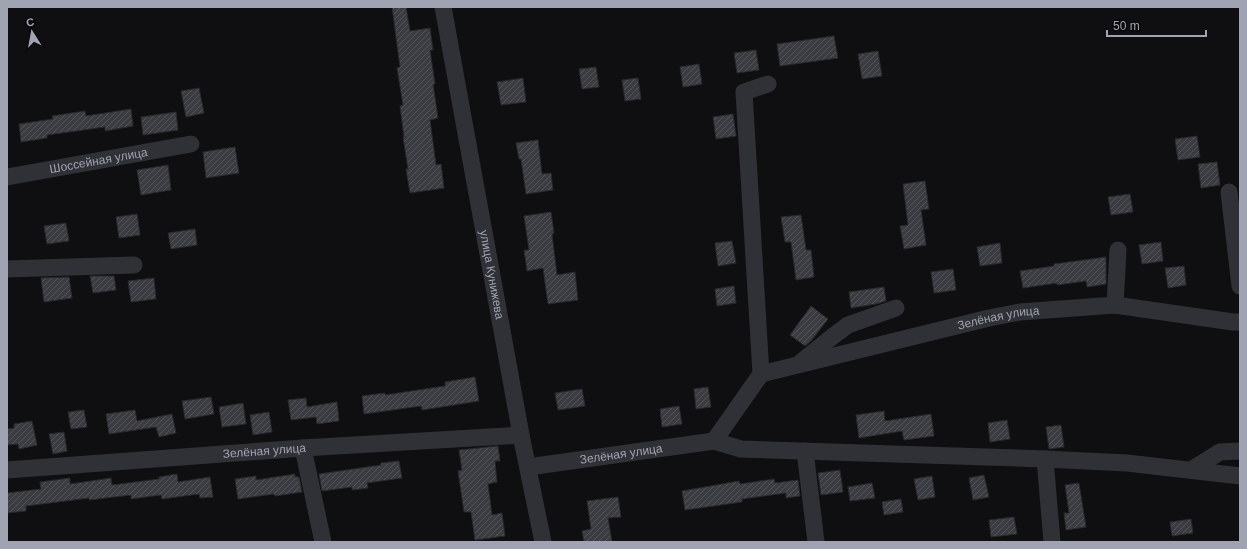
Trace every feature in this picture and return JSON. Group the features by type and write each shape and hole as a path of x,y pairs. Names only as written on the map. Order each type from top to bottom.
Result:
{"street":[{"name":"улица Кунижева","path":"443,7 521,435 543,542"},
{"path":"714,441 761,374 744,92 768,84"},
{"name":"Шоссейная улица","path":"7,176 191,144"},
{"path":"1229,192 1240,286"},
{"path":"1115,305 1118,250"},
{"path":"7,269 134,265"},
{"name":"Зелёная улица","path":"761,374 989,318 1020,312 1115,305 1240,322"},
{"path":"796,366 848,325 896,308"},
{"name":"Зелёная улица","path":"7,470 303,448 521,435"},
{"name":"Зелёная улица","path":"528,467 714,441 741,449 1127,463 1240,476"},
{"path":"303,448 322,542"},
{"path":"805,451 816,542"},
{"path":"1191,470 1220,452 1240,451"},
{"path":"1045,459 1052,542"}],"building":[{"path":"392,7 406,7 410,31 430,28 433,50 430,50 435,84 433,84 438,118 430,120 436,165 441,164 444,188 410,193 406,169 408,169 400,106 403,105 397,68 400,67"},
{"path":"834,36 838,58 780,66 777,44"},
{"path":"756,50 759,70 737,73 734,53"},
{"path":"878,51 882,76 862,79 858,54"},
{"path":"699,64 702,84 683,87 680,67"},
{"path":"596,67 599,87 582,89 579,69"},
{"path":"523,78 526,102 501,105 497,82"},
{"path":"638,78 641,99 625,101 622,80"},
{"path":"199,88 204,113 186,117 181,91"},
{"path":"131,109 133,126 105,131 105,127 47,135 47,138 21,142 19,124 53,119 52,116 85,111 86,116"},
{"path":"176,112 178,130 143,135 141,117"},
{"path":"733,114 736,136 716,139 713,117"},
{"path":"1197,136 1200,157 1178,160 1175,139"},
{"path":"538,140 542,174 551,173 553,190 526,194 521,159 519,159 516,143"},
{"path":"235,147 239,173 206,178 203,152"},
{"path":"1217,162 1220,185 1201,188 1198,164"},
{"path":"168,165 171,190 141,195 137,170"},
{"path":"925,181 929,209 921,210 926,245 904,249 900,226 908,225 903,184"},
{"path":"1130,194 1133,212 1111,215 1108,197"},
{"path":"551,212 557,275 575,272 578,300 548,304 543,268 527,271 524,250 529,250 524,216"},
{"path":"137,214 140,235 119,238 116,217"},
{"path":"801,215 806,250 811,250 814,277 796,280 791,242 785,242 781,217"},
{"path":"66,223 69,241 47,244 44,226"},
{"path":"195,229 197,245 171,249 168,233"},
{"path":"732,241 736,263 718,266 715,243"},
{"path":"1161,242 1163,261 1142,264 1139,245"},
{"path":"1000,243 1002,263 980,266 977,247"},
{"path":"1106,257 1106,284 1087,287 1086,281 1057,285 1057,283 1023,288 1020,271 1054,266 1054,264"},
{"path":"1184,266 1186,285 1168,288 1165,268"},
{"path":"953,269 956,290 934,293 931,272"},
{"path":"90,276 114,276 116,290 93,293"},
{"path":"69,277 72,298 44,302 41,278"},
{"path":"154,278 156,299 131,302 128,281"},
{"path":"734,286 736,303 717,306 715,289"},
{"path":"884,287 886,301 851,308 849,292"},
{"path":"811,306 828,319 811,341 805,346 790,335"},
{"path":"475,377 479,401 422,410 421,406 364,414 362,396 385,393 385,395 445,386 445,382"},
{"path":"708,387 711,407 696,409 694,389"},
{"path":"582,389 585,406 558,410 555,393"},
{"path":"211,397 214,414 185,419 182,401"},
{"path":"306,398 307,407 337,402 339,421 317,424 316,417 291,420 288,400"},
{"path":"243,403 246,424 222,427 219,407"},
{"path":"679,406 682,424 662,427 660,409"},
{"path":"84,410 87,427 71,429 68,412"},
{"path":"135,410 137,421 172,414 176,433 159,437 156,427 109,434 106,414"},
{"path":"884,411 885,421 931,414 934,436 904,440 902,431 859,438 856,415"},
{"path":"269,412 272,432 253,435 250,415"},
{"path":"1007,420 1010,439 990,442 988,423"},
{"path":"32,421 37,445 19,449 18,444 7,445 7,429 14,428 14,424"},
{"path":"1061,425 1064,447 1049,449 1046,427"},
{"path":"64,432 67,451 53,454 49,434"},
{"path":"498,446 500,461 495,461 497,482 488,484 492,515 502,513 505,536 475,540 471,512 464,512 458,471 462,470 459,450"},
{"path":"399,461 402,478 367,483 368,488 352,490 352,487 322,491 319,474"},
{"path":"840,470 843,492 821,495 818,473"},
{"path":"177,474 178,482 210,477 213,497 200,498 199,494 162,499 161,495 131,499 131,495 89,500 89,498 26,506 26,511 7,513 7,493 41,489 40,482 70,478 70,484 111,478 112,485 159,479 159,477"},
{"path":"295,474 295,477 299,477 302,492 238,499 235,479 256,476 256,480"},
{"path":"984,475 989,497 973,500 969,478"},
{"path":"932,476 935,497 918,500 914,479"},
{"path":"774,479 775,483 798,480 800,496 786,498 786,493 742,499 742,502 685,510 682,491 739,481 740,484"},
{"path":"872,483 875,498 850,501 848,487"},
{"path":"1079,483 1086,527 1066,530 1064,513 1069,513 1065,485"},
{"path":"618,497 621,517 608,518 612,542 584,542 582,531 591,529 587,501"},
{"path":"901,499 903,512 884,515 882,502"},
{"path":"1014,517 1017,534 991,537 989,520"},
{"path":"1191,519 1193,533 1172,536 1170,522"}]}
